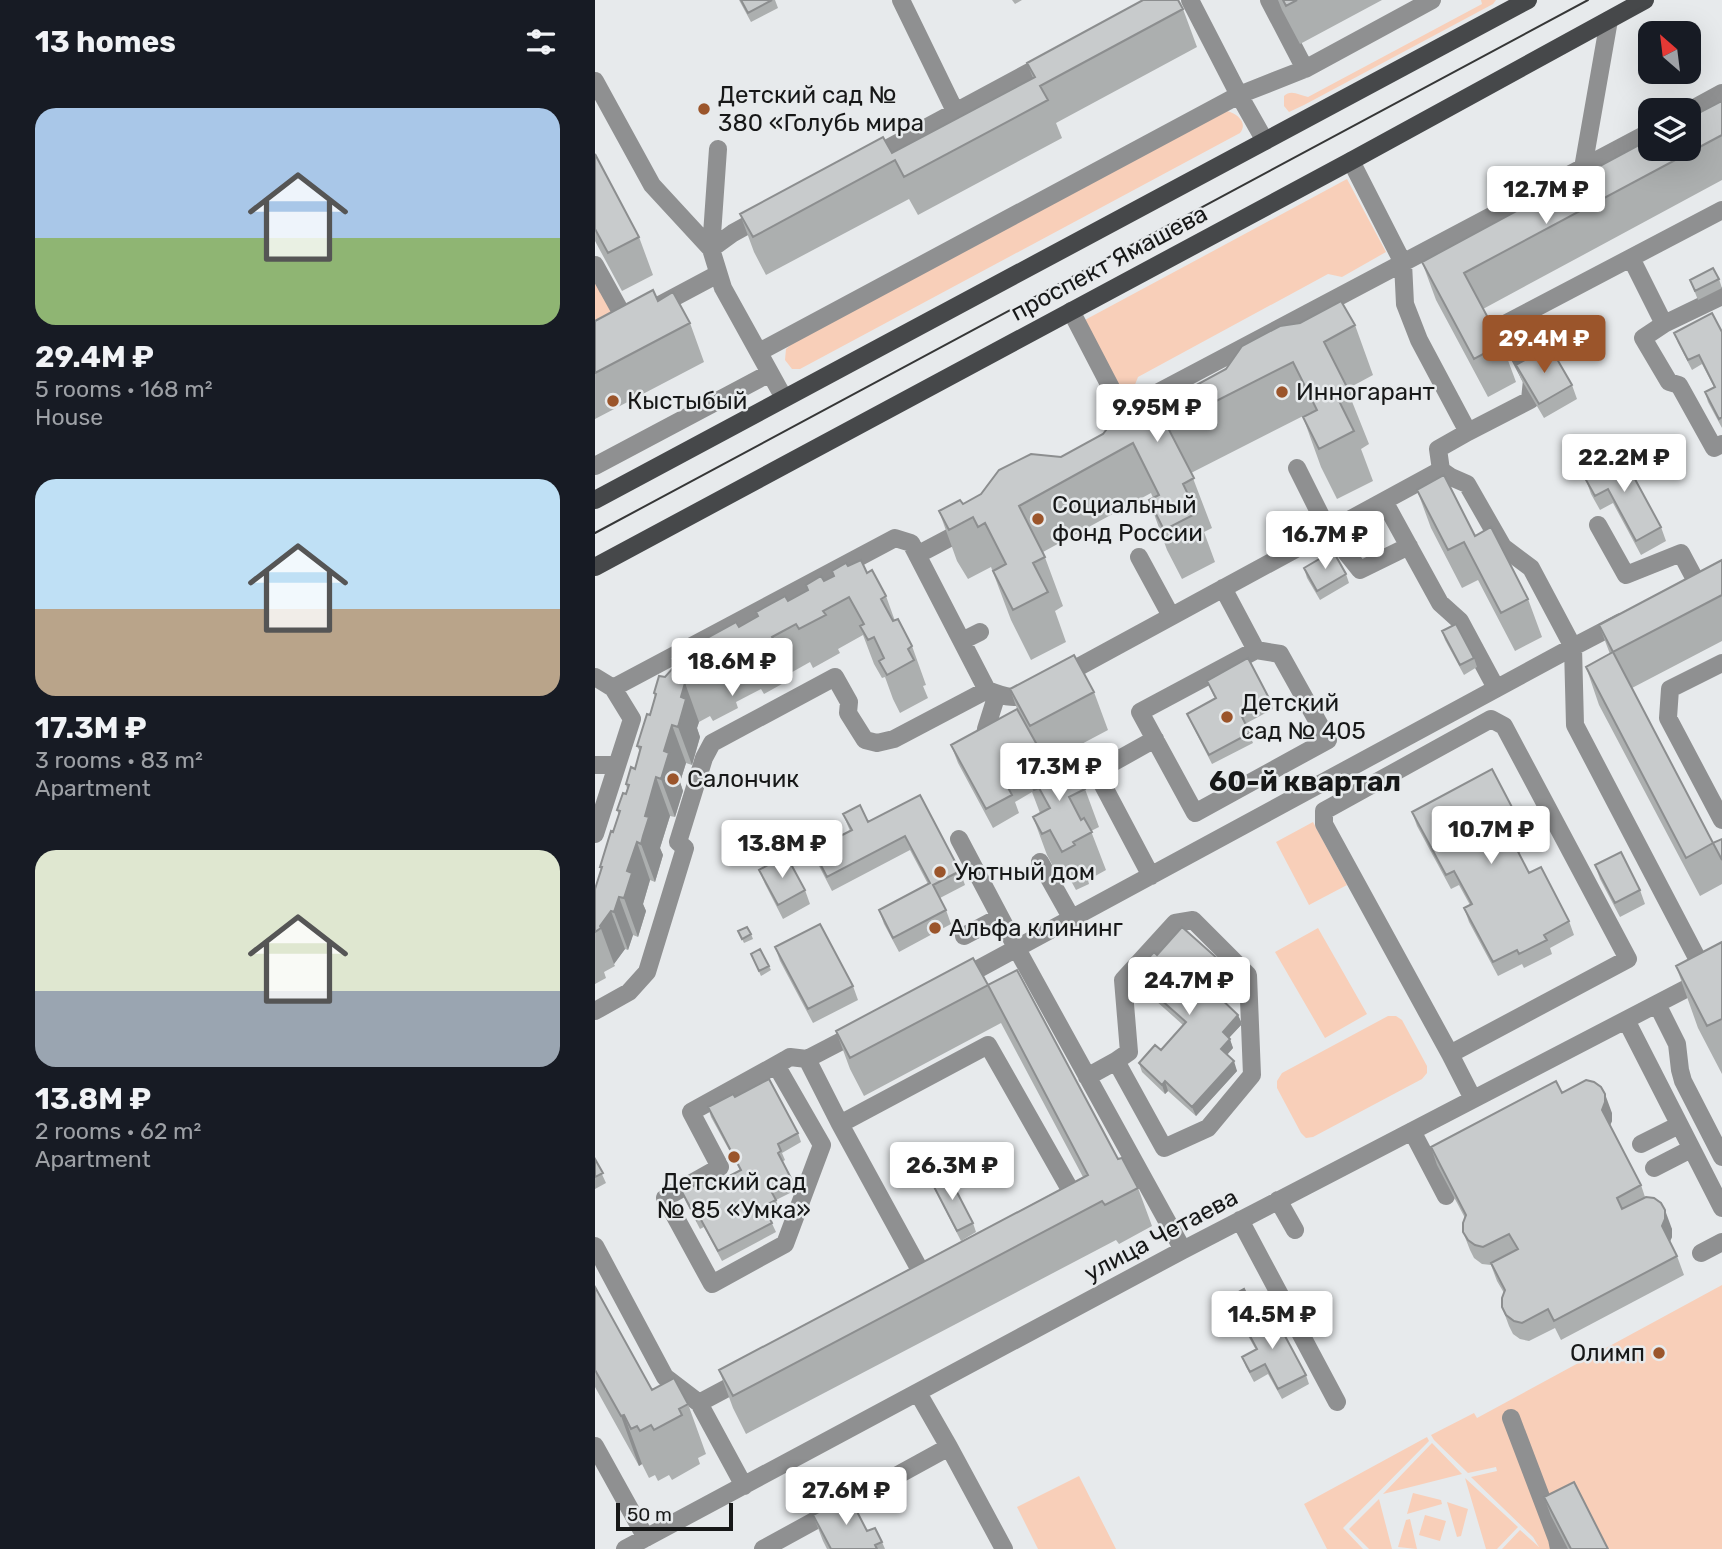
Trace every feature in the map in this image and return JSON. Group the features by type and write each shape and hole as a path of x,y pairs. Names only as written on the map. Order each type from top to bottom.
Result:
{"main road":[{"name":"проспект Ямашева","path":"595,567 1645,0"},
{"name":"проспект Ямашева","path":"595,500 1522,1"}],"street":[{"path":"901,0 955,111"},
{"path":"1191,0 1265,141"},
{"path":"1269,0 1305,69"},
{"path":"759,352 1239,95 1305,69 1432,0"},
{"path":"1583,168 1609,20"},
{"path":"850,169 1061,56"},
{"path":"595,81 652,185 711,249"},
{"path":"1701,104 1722,93"},
{"path":"1071,311 1126,419 1201,380 1403,264 1638,138"},
{"path":"718,149 711,249 723,288 784,398"},
{"path":"1351,160 1403,264 1405,304 1419,340 1468,432"},
{"path":"711,249 733,233 780,208"},
{"path":"1715,973 1575,725 1573,647 1531,568 1503,547 1467,484 1441,470 1439,449 1530,400 1532,380 1503,325 1722,210"},
{"path":"1631,258 1664,324"},
{"path":"595,265 622,326 718,274"},
{"path":"1722,296 1664,324 1643,338 1669,382 1679,385 1714,447 1722,444"},
{"path":"595,466 770,373"},
{"path":"1297,468 1328,530 1360,570 1409,546"},
{"path":"613,688 895,538 911,543 992,692 1008,698 1028,695 1441,470"},
{"path":"1384,501 1440,603 1459,621 1496,688"},
{"path":"917,555 991,516"},
{"path":"1598,525 1626,575 1681,553 1690,587 1713,575"},
{"path":"1139,557 1171,616"},
{"path":"1223,588 1256,650"},
{"path":"948,986 1635,615"},
{"path":"962,641 980,632"},
{"path":"1256,650 1280,654 1328,740 1195,813 1140,712 1256,650"},
{"path":"1722,663 1670,689 1668,718 1722,820"},
{"path":"595,677 613,688 632,719 617,765 608,818 595,834"},
{"path":"595,1011 629,992 647,972 685,848 671,838 712,743 835,677 849,702 848,713 859,731 865,740 877,743 894,739 992,692"},
{"path":"989,746 985,736 992,692"},
{"path":"1450,1054 1628,960 1504,726 1491,719 1324,811 1324,824 1473,1100"},
{"path":"1151,876 1096,772 1155,740"},
{"path":"595,765 617,765"},
{"path":"959,839 1183,1250"},
{"path":"1040,862 1072,919"},
{"path":"964,936 1000,917"},
{"path":"1087,1077 1129,1052 1123,980 1175,923 1193,920 1248,975 1252,1075 1208,1128 1164,1148 1116,1061"},
{"name":"улица Четаева","path":"625,1549 1183,1250 1715,973"},
{"path":"1654,1168 1695,1155 1721,1152 1683,1081 1677,1044 1657,1004"},
{"path":"1626,1020 1722,1208"},
{"path":"776,1065 822,1145 785,1244 712,1284 665,1198 720,1167 691,1112 790,1057 807,1059 878,1022"},
{"path":"840,1124 988,1045 1076,1200 1053,1212"},
{"path":"807,1059 926,1281"},
{"path":"1641,1144 1679,1125"},
{"path":"1412,1131 1446,1196"},
{"path":"1278,1200 1295,1230"},
{"path":"1240,1220 1337,1402"},
{"path":"1700,1253 1722,1242"},
{"path":"595,1247 665,1377 699,1403 744,1486"},
{"path":"699,1403 759,1371"},
{"path":"918,1393 1004,1549"},
{"path":"1511,1418 1559,1549"},
{"path":"595,1446 646,1538"},
{"path":"763,1549 949,1447"}],"green space":[{"path":"1481,0 1496,0 1304,105 1289,112 1284,106 1284,96 1287,94 1295,93 1308,97 1482,4"},
{"path":"1227,111 1241,119 1243,126 1240,133 800,369 792,369 785,360 786,349 798,338"},
{"path":"1347,179 1386,252 1342,277 1328,274 1138,377 1134,387 1121,394 1083,321"},
{"path":"595,277 616,317 595,328"},
{"path":"1313,822 1347,885 1309,905 1276,842"},
{"path":"1318,928 1367,1014 1325,1038 1275,952"},
{"path":"1388,1016 1396,1016 1402,1020 1427,1066 1427,1073 1422,1079 1313,1137 1306,1138 1277,1088 1277,1081 1282,1073"},
{"name":"Олимп","path":"1722,1285 1722,1549 1502,1549 1520,1530 1539,1547 1533,1537 1471,1477 1497,1471 1496,1467 1468,1473 1431,1435 1474,1413 1477,1418"},
{"path":"1427,1437 1429,1441 1343,1528 1363,1549 1327,1549 1304,1504"},
{"path":"1432,1443 1462,1474 1383,1494"},
{"path":"1079,1476 1116,1549 1038,1549 1017,1507"},
{"path":"1465,1478 1518,1527 1497,1549 1486,1549"},
{"path":"1413,1493 1441,1500 1442,1504 1407,1514"},
{"path":"1379,1499 1392,1549 1369,1549 1349,1529"},
{"path":"1447,1502 1468,1509 1461,1536 1457,1537"},
{"path":"1425,1515 1446,1521 1440,1541 1419,1535"},
{"path":"1410,1519 1417,1549 1398,1547 1406,1520"}],"building":[{"path":"741,0 772,0 748,13"},
{"path":"1143,0 1178,0 1183,9 1040,86 1048,100 904,177 895,160 753,237 740,214 883,137 892,153 1035,77 1027,63"},
{"path":"1283,0 1297,0 1286,6"},
{"path":"1722,101 1722,135 1701,146 1701,112"},
{"path":"1638,145 1638,161 1673,161 1464,273 1502,344 1474,359 1422,262"},
{"path":"595,154 639,237 608,253 595,229"},
{"path":"1713,268 1719,279 1695,291 1690,280"},
{"path":"653,290 658,301 673,292 690,323 595,373 595,321"},
{"path":"1341,301 1355,325 1324,342 1351,395 1339,401 1354,431 1319,449 1303,417 1317,410 1293,362 1167,426 1194,478 1183,484 1197,513 1164,530 1149,500 1159,495 1133,443 1019,506 1045,557 1033,563 1048,592 1013,610 993,571 1006,564 985,523 978,527 973,517 949,530 939,511 960,500 963,504 981,494 999,470 1031,454 1061,457 1103,434 1119,413 1157,393 1180,394 1226,369 1242,346 1280,326 1300,323"},
{"path":"1712,313 1722,332 1722,417 1719,419 1705,392 1715,387 1699,355 1688,360 1674,333"},
{"path":"1546,348 1557,359 1572,385 1539,404 1516,365"},
{"path":"1618,448 1661,527 1636,541 1608,489 1595,496 1586,480 1599,473 1593,462"},
{"path":"1444,475 1475,536 1491,527 1528,599 1501,613 1464,542 1448,550 1417,490"},
{"path":"1333,551 1346,574 1317,591 1304,568"},
{"path":"861,560 867,573 872,570 886,596 881,599 893,621 898,619 912,646 908,649 914,660 887,675 879,661 884,658 874,637 868,640 860,626 864,624 849,597 823,611 826,615 799,629 796,624 772,637 775,642 750,656 747,651 721,664 724,669 699,683 696,678 685,683 681,697 686,699 678,727 672,725 664,751 669,753 661,779 656,777 645,816 649,817 641,844 637,842 627,871 632,873 624,898 619,897 614,912 611,911 601,928 595,932 595,889 600,867 620,811 617,810 623,793 626,794 629,785 626,784 631,767 635,769 641,747 637,746 647,714 650,715 659,676 665,677 675,666 670,658 685,650 688,655 708,644 705,639 736,622 739,627 758,616 756,612 785,596 788,601 808,590 806,585 821,576 824,581 834,576 832,571 846,563 848,566"},
{"path":"1722,560 1722,595 1613,652 1599,625"},
{"path":"1456,624 1474,658 1460,665 1442,631"},
{"path":"1613,652 1713,843 1686,858 1586,667"},
{"path":"1074,655 1094,692 1030,726 1010,689"},
{"path":"1248,658 1270,700 1241,715 1250,733 1209,755 1187,714 1216,698 1207,681"},
{"path":"1017,709 1046,761 1006,784 1012,795 986,809 951,745"},
{"path":"1058,755 1070,777 1077,773 1085,789 1069,797 1081,820 1084,818 1092,832 1073,842 1075,845 1062,852 1050,830 1042,834 1033,817 1050,808 1039,788 1034,790 1025,772"},
{"path":"1492,769 1525,832 1512,840 1529,873 1541,867 1569,921 1544,935 1547,940 1519,954 1517,950 1493,962 1464,908 1472,904 1454,871 1446,875 1412,812"},
{"path":"920,795 960,871 933,885 946,910 893,938 879,910 930,883 905,836 827,877 813,850 852,830 843,814 860,805 868,822"},
{"path":"1722,839 1722,860 1713,843"},
{"path":"1621,852 1640,890 1615,903 1595,865"},
{"path":"786,855 805,890 778,905 759,870"},
{"path":"820,924 853,986 808,1009 775,947"},
{"path":"747,927 751,934 742,939 738,931"},
{"path":"1182,927 1228,968 1213,985 1219,991 1216,994 1238,1015 1223,1032 1230,1039 1221,1049 1234,1061 1192,1107 1165,1081 1162,1085 1139,1063 1155,1045 1161,1050 1186,1022 1133,975 1154,952 1157,955"},
{"path":"1722,942 1722,1019 1707,1026 1676,966"},
{"path":"760,949 769,966 759,971 751,954"},
{"path":"973,958 988,985 850,1058 836,1031"},
{"path":"1017,970 1118,1159 1122,1158 1138,1188 1105,1205 1102,1201 733,1396 719,1370 1088,1175 988,985"},
{"path":"769,1079 798,1133 778,1144 781,1151 778,1153 792,1180 771,1191 776,1200 764,1206 772,1223 718,1251 682,1192 710,1177 714,1184 741,1170 708,1107 733,1094 735,1097"},
{"path":"1586,1080 1601,1087 1605,1094 1602,1110 1641,1185 1617,1198 1622,1209 1646,1197 1661,1203 1665,1210 1662,1226 1677,1256 1554,1321 1548,1309 1522,1323 1514,1321 1506,1315 1502,1307 1505,1290 1491,1263 1518,1249 1509,1234 1483,1247 1468,1240 1463,1232 1466,1215 1431,1147 1556,1081 1562,1093"},
{"path":"595,1159 603,1173 595,1177"},
{"path":"947,1173 973,1223 957,1231 931,1181"},
{"path":"595,1287 652,1390 674,1378 688,1404 679,1409 682,1415 654,1430 651,1425 640,1431 637,1426 631,1429 624,1415 621,1416 595,1370"},
{"path":"1244,1289 1248,1298 1239,1302 1235,1294"},
{"path":"1271,1310 1306,1375 1278,1389 1265,1364 1250,1372 1242,1357 1257,1349 1244,1325"},
{"path":"1574,1482 1608,1549 1571,1549 1544,1497"},
{"path":"849,1496 867,1531 875,1528 882,1542 875,1545 877,1549 831,1549 813,1515"}],"tram line":[{"path":"595,533 1588,0"}],"place":[{"name":"Детский сад № 380 «Голубь мира","path":"704,109"},
{"name":"Инногарант","path":"1282,392"},
{"name":"Кыстыбый","path":"613,401"},
{"name":"Социальный фонд России","path":"1038,519"},
{"name":"Детский сад № 405","path":"1227,717"},
{"name":"Салончик","path":"673,779"},
{"name":"Уютный дом","path":"940,872"},
{"name":"Альфа клининг","path":"935,928"},
{"name":"Детский сад № 85 «Умка»","path":"734,1157"},
{"name":"Олимп","path":"1659,1353"}],"district":[{"name":"60-й квартал","path":"1305,781"}]}
